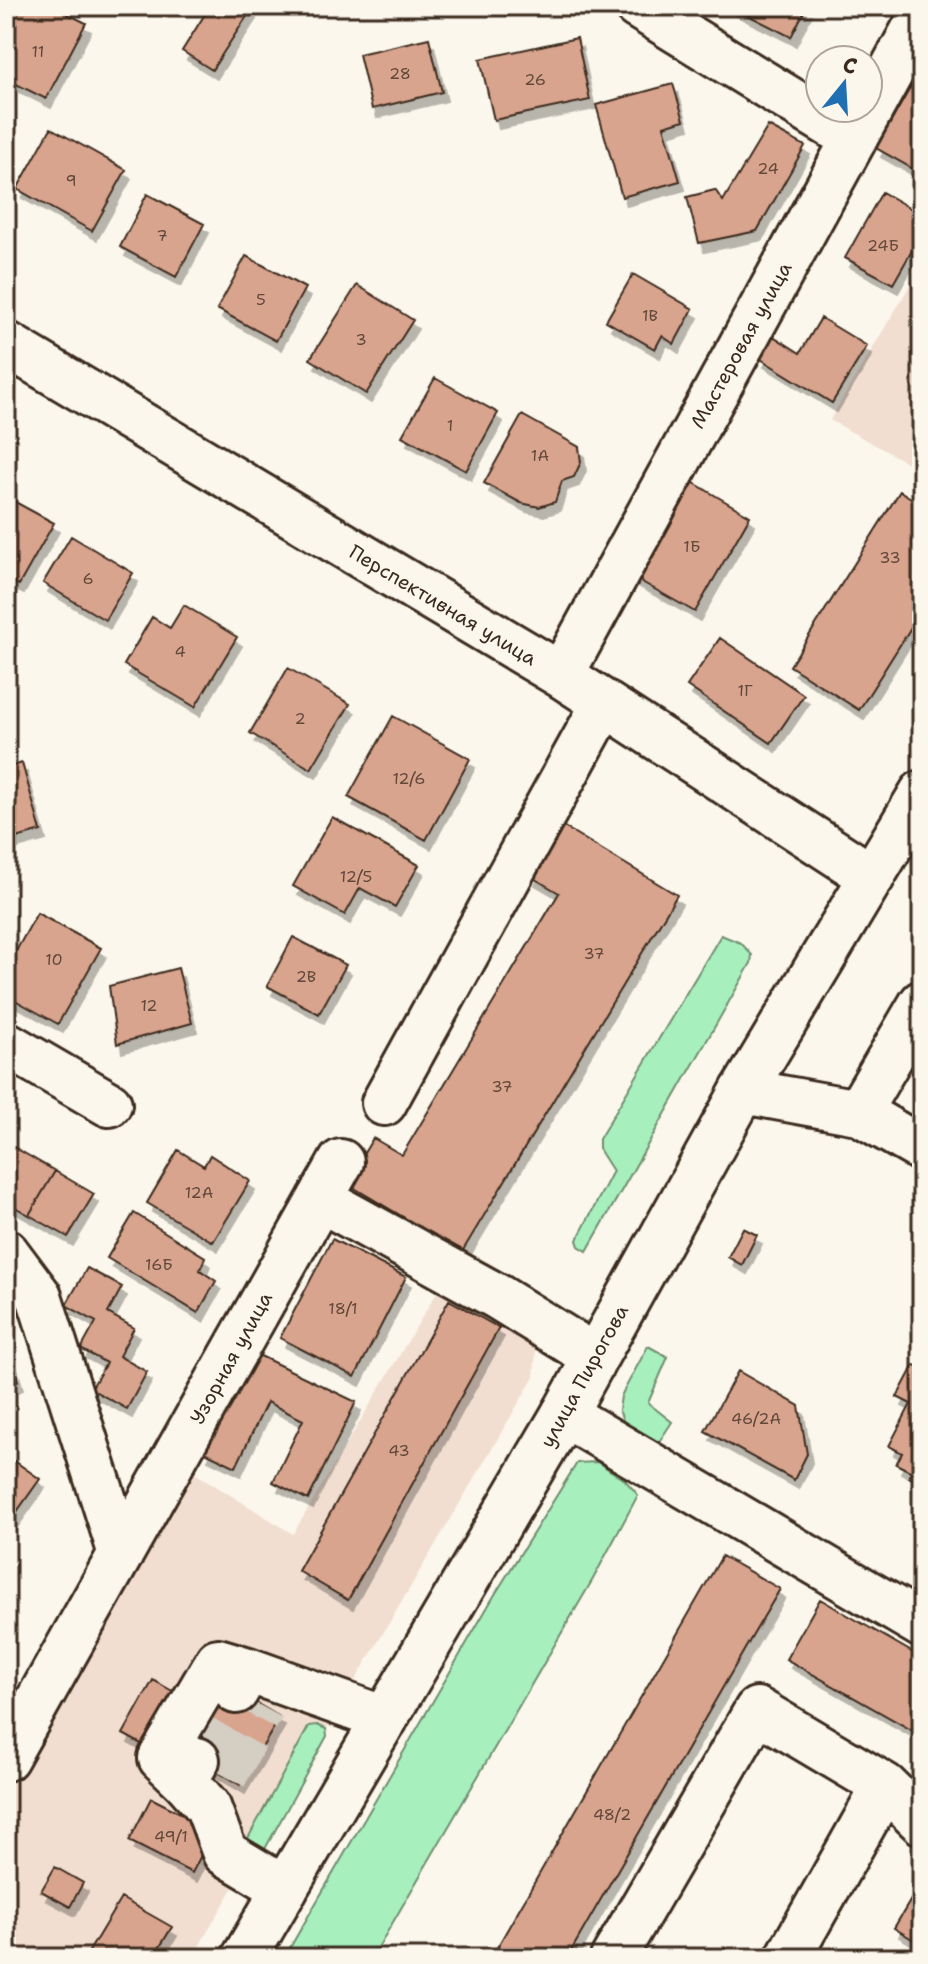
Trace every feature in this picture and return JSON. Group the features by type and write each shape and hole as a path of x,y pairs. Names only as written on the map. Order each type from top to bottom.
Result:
{"street":[{"path":"637,6 854,139"},
{"name":"Мастеровая улица","path":"561,675 922,15"},
{"name":"Перспективная улица","path":"6,344 561,675 872,877"},
{"path":"384,1103 604,704"},
{"name":"улица Пирогова","path":"244,1958 564,1414 743,1091 922,793"},
{"path":"858,1112 922,1003"},
{"path":"6,1044 109,1104"},
{"path":"743,1091 858,1112 922,1149"},
{"name":"Узорная улица","path":"10,1740 121,1554 331,1181 498,1297 595,1357"},
{"path":"6,1252 39,1296 121,1554"},
{"path":"564,1414 922,1625"},
{"path":"285,1889 225,1853 204,1781 161,1758 218,1661 256,1687 385,1719"},
{"path":"613,1958 757,1710 885,1786 922,1822"},
{"path":"788,1958 885,1786"}],"shaded area":[{"path":"922,265 922,471 830,420"},
{"path":"440,1287 522,1332 536,1350 534,1377 192,1958 6,1958 6,1756 177,1462 293,1534"}],"green space":[{"path":"721,935 741,943 752,955 751,963 587,1251 579,1246 577,1240 613,1171 599,1149 599,1139"},
{"path":"648,1346 668,1357 648,1403 672,1422 655,1448 629,1435 619,1410 621,1396"},
{"path":"597,1462 625,1480 638,1495 593,1579 372,1958 284,1958 494,1596 577,1463"},
{"path":"309,1726 326,1729 327,1736 265,1849 257,1851 250,1848 247,1840"}],"building":[{"path":"6,6 52,6 86,23 46,99 6,79"},
{"path":"210,6 244,6 251,10 212,70 182,51"},
{"path":"730,6 807,6 791,37"},
{"path":"429,38 442,92 372,109 359,54"},
{"path":"577,38 590,100 494,120 480,59"},
{"path":"922,67 922,174 876,148"},
{"path":"673,84 684,120 664,126 680,181 622,197 596,105"},
{"path":"768,126 805,146 757,231 699,243 687,197 715,190 723,201"},
{"path":"51,128 126,170 92,231 17,189"},
{"path":"882,192 922,215 922,233 893,284 845,258"},
{"path":"147,194 204,224 176,277 120,247"},
{"path":"246,256 305,288 276,341 217,309"},
{"path":"633,274 693,309 674,344 662,336 655,349 606,321"},
{"path":"357,285 413,320 366,394 310,359"},
{"path":"821,318 867,346 832,403 759,358 773,336 800,353"},
{"path":"435,378 498,413 466,471 402,436"},
{"path":"522,415 579,447 581,462 574,477 562,481 555,502 539,507 521,503 484,483"},
{"path":"689,480 750,516 695,612 633,577"},
{"path":"900,491 922,505 922,610 859,710 790,666"},
{"path":"6,497 54,523 19,585 6,579"},
{"path":"71,536 133,573 105,620 43,583"},
{"path":"184,605 237,637 195,707 124,665 152,617 170,628"},
{"path":"720,638 804,695 771,743 687,686"},
{"path":"288,668 350,704 311,769 250,733"},
{"path":"393,716 470,759 426,840 348,797"},
{"path":"22,763 41,831 6,841 6,768"},
{"path":"332,817 419,865 395,907 360,888 345,915 293,886"},
{"path":"561,825 677,895 462,1252 346,1183 373,1138 402,1155 559,893 530,876"},
{"path":"37,913 101,948 58,1024 6,995 6,969"},
{"path":"293,937 346,965 319,1014 267,986"},
{"path":"178,968 192,1023 117,1044 109,986"},
{"path":"12,1146 55,1171 29,1215 6,1202 6,1156"},
{"path":"178,1150 204,1166 210,1155 250,1181 213,1242 147,1203"},
{"path":"55,1171 94,1194 68,1237 29,1215"},
{"path":"134,1213 205,1257 200,1270 216,1281 198,1313 107,1258"},
{"path":"743,1228 757,1235 742,1265 728,1257"},
{"path":"332,1239 406,1277 355,1377 280,1338"},
{"path":"87,1268 122,1287 108,1313 134,1328 119,1356 147,1372 127,1409 91,1389 106,1363 81,1349 96,1322 66,1305"},
{"path":"449,1300 499,1328 348,1600 298,1571"},
{"path":"6,1337 18,1381 6,1385"},
{"path":"252,1352 356,1402 308,1500 273,1482 303,1420 267,1402 236,1467 203,1451"},
{"path":"914,1365 922,1366 922,1484 909,1477 912,1472 896,1464 902,1453 889,1446 911,1404 897,1397"},
{"path":"738,1371 799,1406 807,1454 794,1480 705,1431"},
{"path":"6,1455 40,1479 6,1527"},
{"path":"722,1556 780,1589 567,1958 491,1958"},
{"path":"820,1599 922,1658 922,1736 786,1659"},
{"path":"153,1680 183,1697 152,1750 123,1734"},
{"path":"217,1680 280,1717 240,1785 178,1749"},
{"path":"151,1798 214,1830 192,1873 129,1841"},
{"path":"55,1867 83,1883 70,1907 41,1891"},
{"path":"922,1881 922,1945 894,1928"},
{"path":"121,1898 172,1927 153,1958 85,1958"}],"tunnel":[{"path":"197,1760 236,1691"},
{"path":"225,1776 263,1707"}]}
